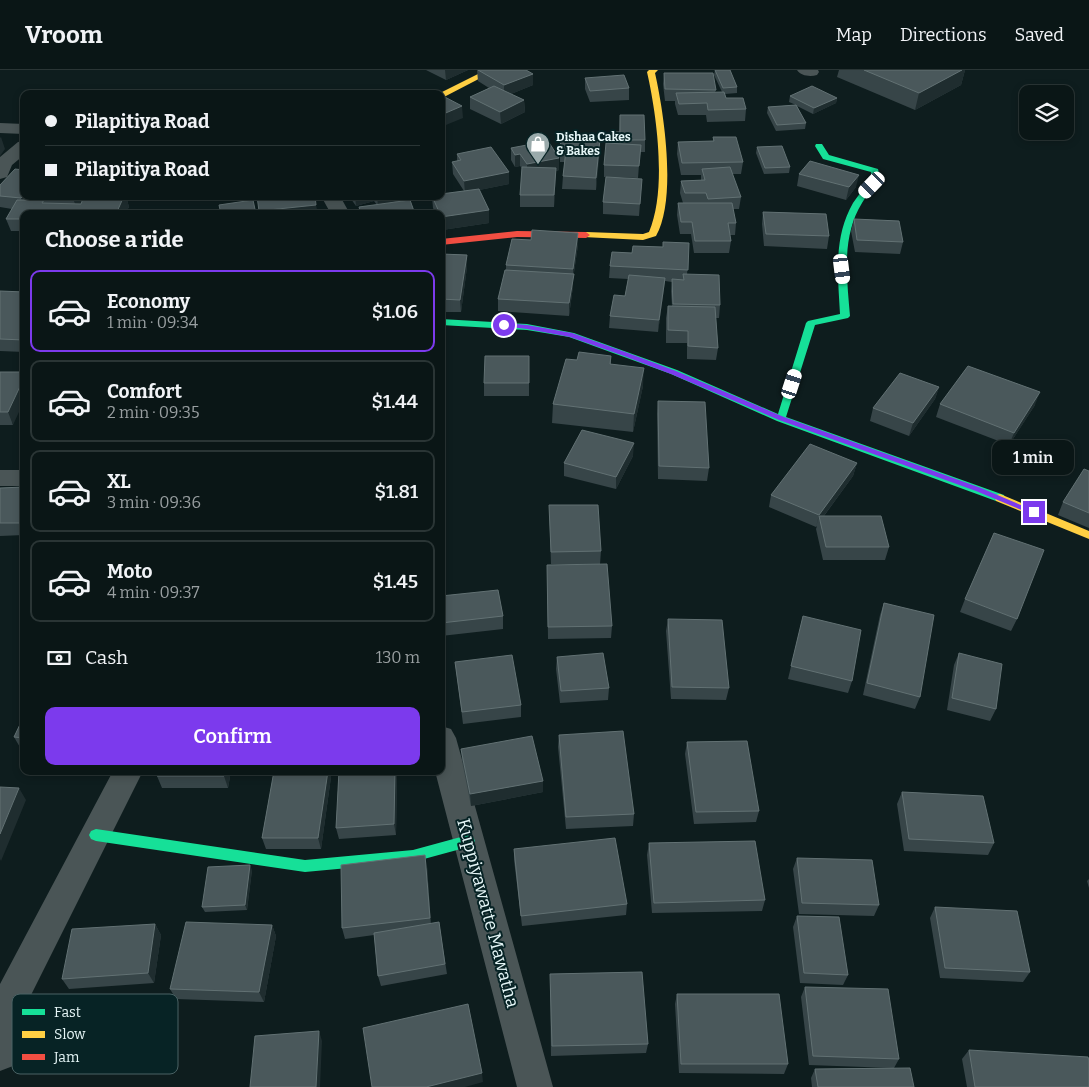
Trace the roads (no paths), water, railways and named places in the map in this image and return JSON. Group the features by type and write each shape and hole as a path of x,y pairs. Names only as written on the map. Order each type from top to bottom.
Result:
{"street":[{"path":"445,93 492,70"},
{"path":"445,241 496,234 526,233 643,237 654,233 658,221 660,121 651,72 654,70"},
{"path":"0,128 20,129"},
{"path":"781,419 810,323 821,320 835,320 844,316 846,308 841,250 852,213 861,197 876,181 877,175 875,171 862,166 826,156 819,146"},
{"path":"0,173 4,163 20,149"},
{"path":"445,322 527,327 572,336 674,372 781,419 978,489 1089,535"},
{"path":"0,478 20,478"},
{"name":"Kuppiyawatte Mawatha","path":"445,753 535,1087"},
{"path":"12,994 126,775"},
{"path":"96,835 305,866 413,856 468,841"},
{"path":"0,1053 8,1002 12,994"}],"place":[{"name":"Dishaa Cakes & Bakes","path":"538,165"}]}
